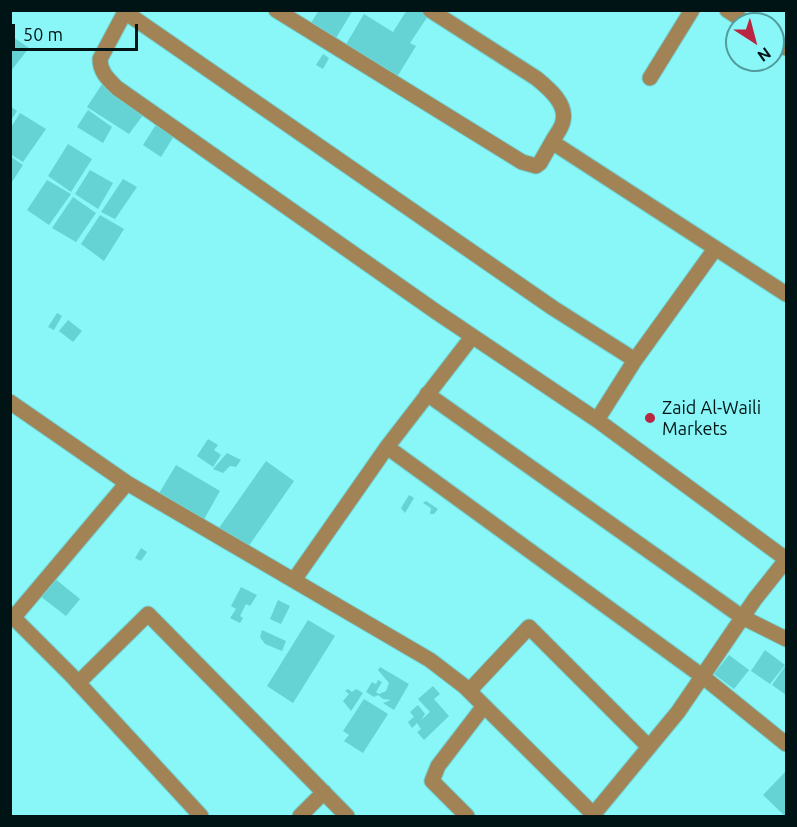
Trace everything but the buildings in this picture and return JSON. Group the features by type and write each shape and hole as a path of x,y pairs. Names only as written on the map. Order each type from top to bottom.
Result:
{"street":[{"path":"276,10 522,162 536,166 540,163 563,122 563,110 549,89 536,78 430,10"},
{"path":"650,78 692,10"},
{"path":"10,402 127,483 430,660 469,691 594,816 678,712 742,617 786,559 597,420 472,336 117,88 100,68 100,59 125,11 553,308 635,360"},
{"path":"552,142 786,294"},
{"path":"597,420 635,360 715,249"},
{"path":"294,580 387,447 472,336"},
{"path":"428,394 742,617 786,639"},
{"path":"387,447 702,676 786,744"},
{"path":"127,483 12,615 201,816"},
{"path":"78,683 148,615 347,816"},
{"path":"469,691 529,627 649,747"},
{"path":"467,816 432,781 438,766 484,706"},
{"path":"300,816 324,792"}],"place":[{"name":"Zaid Al-Waili Markets","path":"650,418"}]}
